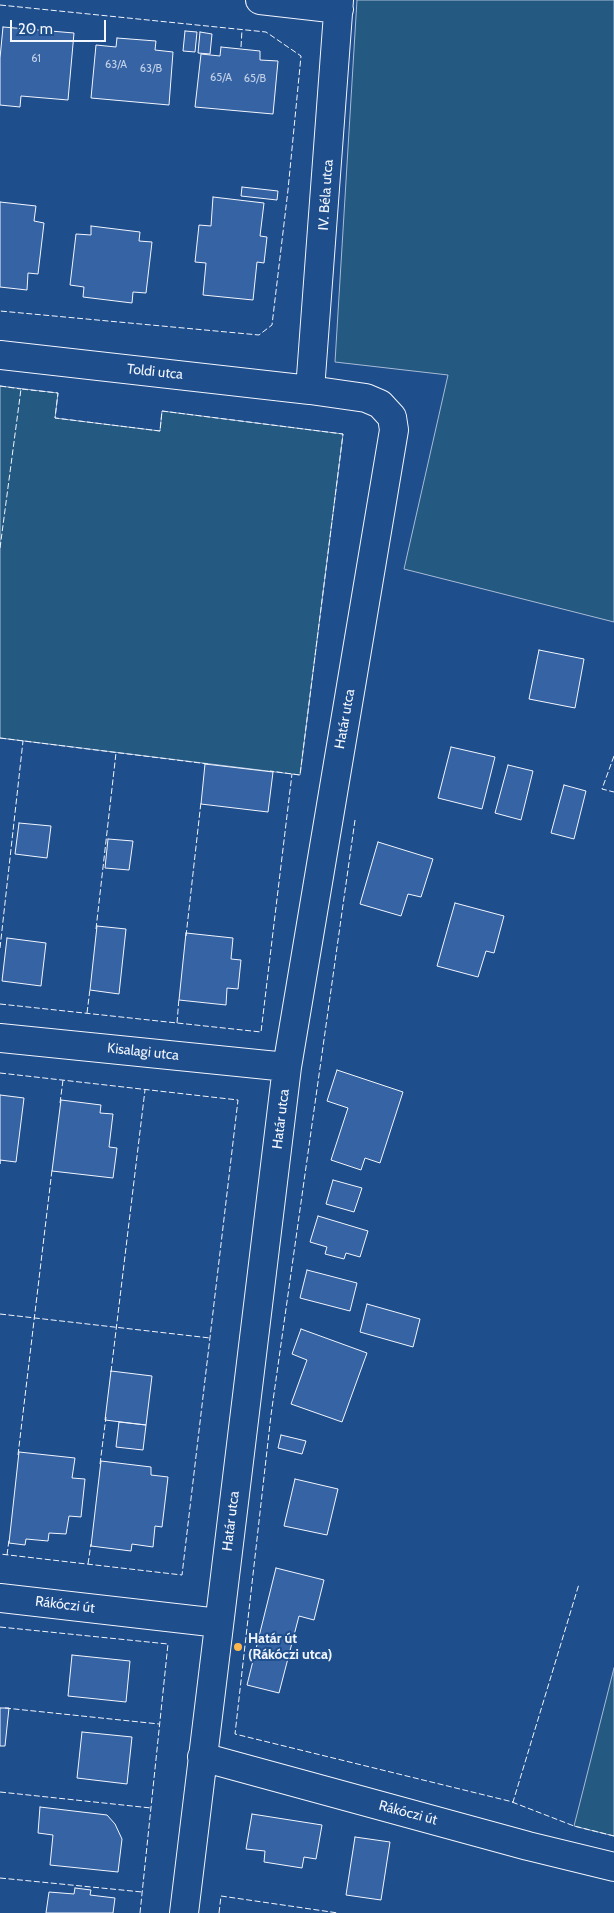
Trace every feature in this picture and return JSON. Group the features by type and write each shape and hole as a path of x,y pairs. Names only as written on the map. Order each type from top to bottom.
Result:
{"street":[{"path":"260,0 339,4"},
{"name":"IV. Béla utca","path":"310,390 330,145 339,4"},
{"name":"Toldi utca","path":"0,355 310,390"},
{"name":"Határ utca","path":"184,1913 287,1067 394,430 392,417 380,404 366,398 310,390"},
{"name":"Kisalagi utca","path":"0,1038 287,1067"},
{"name":"Rákóczi út","path":"0,1598 219,1623"},
{"name":"Rákóczi út","path":"202,1757 528,1846 614,1867"}],"shaded area":[{"path":"357,0 614,0 614,622 404,569 448,375 335,362"},
{"path":"0,386 58,393 55,418 160,431 162,411 343,434 300,775 0,738"},
{"path":"614,1668 614,1836 574,1826"}],"building":[{"path":"3,27 74,33 68,100 21,96 20,107 0,105 0,58"},
{"path":"185,31 197,32 195,52 183,51"},
{"path":"200,32 212,34 210,54 198,53"},
{"path":"117,38 156,41 155,50 173,52 169,105 91,98 96,45 116,47"},
{"path":"221,47 260,51 260,60 278,61 273,114 195,107 201,54 220,56"},
{"path":"242,187 278,191 277,200 241,196"},
{"path":"213,197 264,203 260,236 267,237 264,263 257,262 253,300 203,295 206,263 195,262 199,225 211,226"},
{"path":"0,202 36,206 34,221 44,223 38,274 28,273 27,290 0,287"},
{"path":"91,226 140,232 139,241 152,242 146,293 133,292 132,303 83,297 84,287 70,285 76,234 91,235"},
{"path":"539,650 584,659 575,708 529,699"},
{"path":"451,747 495,757 482,809 438,798"},
{"path":"205,764 273,772 268,812 201,804"},
{"path":"508,765 533,771 521,820 495,813"},
{"path":"564,785 586,791 574,839 551,833"},
{"path":"19,823 51,826 47,858 15,854"},
{"path":"108,839 133,841 129,870 105,868"},
{"path":"378,842 433,859 421,897 408,894 401,916 360,904"},
{"path":"455,903 504,916 494,953 486,951 478,977 437,966"},
{"path":"97,926 126,929 119,994 90,990"},
{"path":"186,933 233,938 231,959 241,960 238,989 227,988 226,1005 179,1000"},
{"path":"7,938 46,943 41,986 2,981"},
{"path":"337,1070 403,1092 380,1163 365,1158 361,1170 331,1160 348,1108 327,1101"},
{"path":"0,1095 24,1098 16,1162 0,1160"},
{"path":"61,1100 101,1105 100,1113 113,1114 109,1147 117,1148 113,1178 52,1171"},
{"path":"333,1180 362,1188 354,1212 326,1204"},
{"path":"318,1216 368,1231 360,1257 346,1253 344,1259 325,1254 327,1247 310,1242"},
{"path":"307,1270 357,1283 350,1311 300,1298"},
{"path":"367,1304 420,1319 413,1347 360,1332"},
{"path":"301,1329 367,1353 342,1422 291,1404 307,1360 292,1354"},
{"path":"111,1371 152,1376 146,1425 105,1420"},
{"path":"119,1422 146,1425 143,1450 116,1447"},
{"path":"281,1435 306,1441 302,1454 278,1448"},
{"path":"19,1452 75,1458 72,1478 85,1479 81,1517 69,1516 66,1534 49,1533 48,1541 26,1539 25,1545 9,1543"},
{"path":"101,1461 151,1467 151,1475 168,1477 162,1527 155,1526 153,1547 132,1544 131,1551 91,1546"},
{"path":"295,1479 338,1489 327,1535 284,1526"},
{"path":"276,1568 324,1580 314,1620 299,1616 279,1693 247,1685"},
{"path":"72,1655 130,1661 126,1702 68,1696"},
{"path":"0,1708 9,1708 5,1746 0,1746"},
{"path":"82,1732 132,1737 127,1784 77,1778"},
{"path":"40,1807 107,1815 115,1824 122,1839 118,1872 50,1865 53,1835 38,1833"},
{"path":"252,1814 322,1825 316,1859 304,1857 302,1868 264,1862 265,1851 246,1849"},
{"path":"355,1837 390,1842 381,1900 346,1895"},
{"path":"75,1888 91,1890 90,1895 115,1898 113,1913 46,1913 49,1892 74,1894"}],"fence":[{"path":"0,5 266,32 301,56 272,325 259,335 0,311"},
{"path":"241,47 242,30"},
{"path":"0,386 21,389"},
{"path":"0,548 21,389 58,393 55,418 160,431 162,411 343,434 300,775 270,771"},
{"path":"0,738 208,764"},
{"path":"0,948 23,741"},
{"path":"96,929 116,753"},
{"path":"614,756 602,789 614,792"},
{"path":"0,1004 261,1032 292,774"},
{"path":"186,936 201,802"},
{"path":"355,820 271,1415 235,1734 513,1802 579,1584"},
{"path":"87,1013 90,989"},
{"path":"177,1023 179,998"},
{"path":"0,1073 238,1100 182,1575 0,1554"},
{"path":"60,1103 63,1080"},
{"path":"111,1372 145,1090"},
{"path":"18,1455 52,1170"},
{"path":"0,1314 210,1338"},
{"path":"100,1464 106,1417"},
{"path":"7,1555 9,1540"},
{"path":"88,1564 91,1544"},
{"path":"0,1627 168,1644 140,1913"},
{"path":"5,1708 159,1724"},
{"path":"0,1792 151,1808"},
{"path":"512,1802 574,1826 614,1836"},
{"path":"0,1878 142,1892"},
{"path":"219,1913 221,1896 338,1913"}],"place":[{"name":"Határ út (Rákóczi utca)","path":"238,1647"}]}
